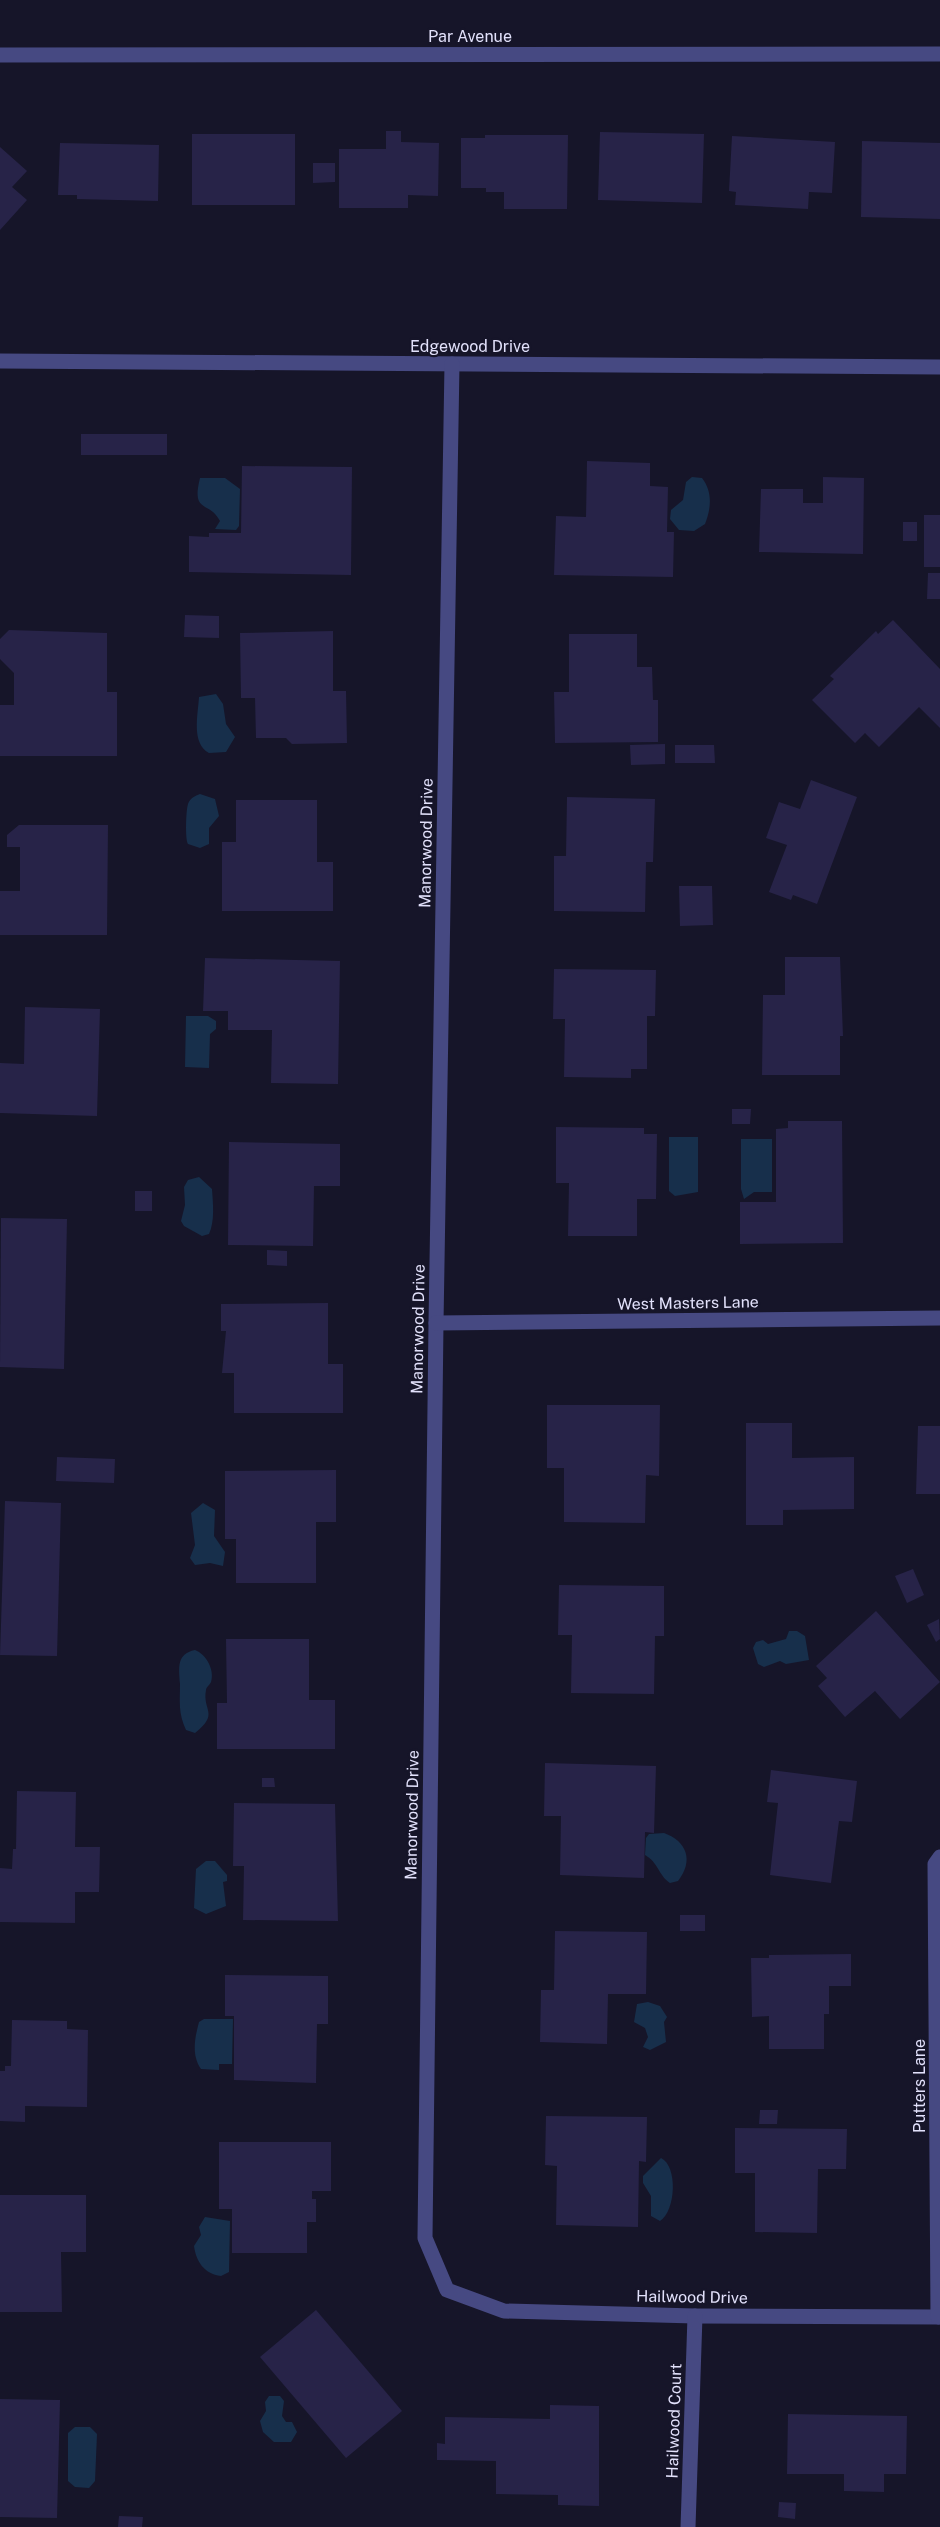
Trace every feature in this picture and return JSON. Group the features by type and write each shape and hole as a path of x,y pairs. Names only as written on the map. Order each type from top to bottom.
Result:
{"street":[{"name":"Par Avenue","path":"0,55 940,54"},
{"name":"Edgewood Drive","path":"0,361 940,367"},
{"name":"Manorwood Drive","path":"447,2290 425,2238 436,1323 452,364"},
{"name":"West Masters Lane","path":"436,1323 940,1318"},
{"name":"Putters Lane","path":"939,2317 935,1864 940,1857"},
{"name":"Hailwood Drive","path":"447,2290 504,2311 695,2316 939,2317"},
{"name":"Hailwood Court","path":"688,2527 695,2316"}],"water":[{"path":"692,477 702,478 706,483 710,501 709,512 705,524 694,531 679,530 670,519 671,510 683,500 686,482"},
{"path":"200,478 225,478 240,489 239,526 236,530 215,529 220,521 211,510 199,502"},
{"path":"216,694 223,704 226,724 235,737 226,752 209,753 203,748 198,736 199,697"},
{"path":"200,794 215,799 219,816 209,828 209,844 200,848 188,844 186,824 189,802"},
{"path":"186,1016 208,1016 216,1021 216,1029 210,1034 209,1068 185,1067"},
{"path":"669,1137 698,1137 698,1192 675,1196 669,1191"},
{"path":"741,1139 772,1139 772,1192 754,1192 744,1199 741,1189"},
{"path":"199,1177 212,1189 213,1201 211,1229 209,1234 202,1236 184,1226 181,1221 185,1205 184,1187 188,1180"},
{"path":"203,1503 215,1510 214,1536 225,1552 223,1566 210,1563 195,1565 190,1558 195,1545 191,1513"},
{"path":"789,1631 797,1631 805,1636 809,1660 786,1664 780,1661 764,1667 758,1664 753,1648 756,1642 763,1640 768,1644 786,1639"},
{"path":"195,1650 209,1663 212,1677 205,1697 207,1721 195,1733 186,1730 182,1718 179,1672 184,1655"},
{"path":"664,1833 683,1846 687,1859 683,1874 678,1881 670,1883 663,1877 653,1861 645,1855 646,1838 649,1834"},
{"path":"206,1861 215,1861 227,1875 227,1881 223,1882 226,1906 206,1914 194,1908 196,1869"},
{"path":"648,2002 660,2006 667,2017 664,2022 666,2042 650,2050 643,2047 648,2037 645,2028 634,2022 637,2004"},
{"path":"204,2019 233,2019 232,2064 219,2064 219,2070 201,2069 196,2058 196,2034 199,2022"},
{"path":"661,2158 670,2170 673,2189 669,2208 660,2221 651,2216 651,2196 643,2183 643,2176"},
{"path":"205,2217 230,2221 229,2272 221,2276 206,2270 199,2262 195,2252 194,2246 201,2235 199,2227"},
{"path":"269,2396 280,2396 284,2401 282,2416 286,2422 292,2422 297,2432 291,2442 274,2442 263,2432 260,2421 266,2411 265,2402"},
{"path":"75,2427 90,2427 97,2434 95,2481 89,2488 75,2487 68,2481 68,2433"}],"building":[{"path":"386,131 401,131 401,142 439,143 438,196 408,195 408,208 339,208 339,149 386,149"},
{"path":"600,132 704,134 702,203 598,200"},
{"path":"192,134 295,134 295,205 192,205"},
{"path":"485,135 568,135 567,209 504,209 504,192 486,192 486,188 461,188 461,138 485,138"},
{"path":"732,136 835,142 832,193 809,192 808,209 735,205 736,192 729,191"},
{"path":"862,141 940,143 940,219 861,217"},
{"path":"60,143 159,145 158,201 77,199 77,195 58,195"},
{"path":"0,147 27,171 12,187 27,200 0,230"},
{"path":"313,163 335,163 335,182 313,183"},
{"path":"81,434 167,434 167,455 81,455"},
{"path":"587,461 650,463 650,486 668,487 667,532 674,532 673,577 554,575 556,516 586,517"},
{"path":"242,466 352,467 351,575 189,572 189,536 209,537 209,533 241,533"},
{"path":"823,477 864,478 863,554 759,552 761,489 803,489 803,503 823,503"},
{"path":"924,515 940,515 940,567 924,567"},
{"path":"903,522 917,522 917,541 903,541"},
{"path":"928,573 940,573 940,599 927,599"},
{"path":"185,615 219,616 219,638 184,637"},
{"path":"893,620 940,669 940,728 919,707 879,747 865,733 855,743 812,700 834,679 830,676 876,631 878,634"},
{"path":"9,630 107,633 107,692 117,692 117,756 0,756 0,705 14,705 14,673 0,659 0,639"},
{"path":"333,631 333,691 346,691 347,743 292,744 286,738 256,738 255,698 241,698 240,633"},
{"path":"569,634 637,634 637,667 652,667 653,700 658,700 658,742 555,743 554,692 569,692"},
{"path":"665,744 665,764 631,765 630,745"},
{"path":"675,745 714,745 715,763 675,763"},
{"path":"811,780 857,797 817,904 793,895 791,900 769,892 787,845 766,838 779,802 800,809"},
{"path":"567,797 655,799 653,862 646,862 645,912 554,911 554,856 566,856"},
{"path":"236,800 317,800 317,862 333,862 333,911 222,911 222,842 236,842"},
{"path":"19,825 108,825 107,935 0,935 0,891 20,891 20,847 7,847 7,835"},
{"path":"679,886 712,886 713,925 680,926"},
{"path":"785,957 840,957 843,1036 840,1036 840,1075 762,1075 763,995 785,995"},
{"path":"205,958 340,961 338,1084 271,1083 272,1030 228,1030 228,1011 203,1011"},
{"path":"554,969 656,970 655,1016 647,1016 647,1069 631,1069 631,1078 564,1077 565,1019 553,1019"},
{"path":"25,1007 100,1009 97,1116 0,1113 0,1063 24,1064"},
{"path":"732,1109 751,1109 750,1124 732,1124"},
{"path":"788,1121 842,1121 843,1243 740,1244 740,1202 776,1202 776,1129 788,1128"},
{"path":"556,1127 644,1128 644,1134 657,1134 656,1199 637,1199 637,1236 568,1236 569,1183 556,1183"},
{"path":"229,1142 340,1144 340,1186 314,1186 313,1246 228,1245"},
{"path":"135,1191 152,1191 152,1211 135,1211"},
{"path":"1,1218 67,1219 64,1369 0,1367"},
{"path":"267,1250 287,1251 287,1266 267,1265"},
{"path":"328,1303 328,1364 343,1364 343,1413 234,1413 234,1373 222,1373 226,1331 221,1331 221,1304"},
{"path":"547,1405 660,1405 659,1476 646,1475 645,1523 564,1522 564,1468 547,1468"},
{"path":"746,1423 792,1423 792,1458 854,1457 854,1509 783,1510 783,1525 746,1525"},
{"path":"918,1426 940,1426 940,1494 916,1494"},
{"path":"57,1457 115,1459 114,1483 56,1481"},
{"path":"336,1470 336,1522 316,1522 316,1583 236,1583 236,1539 225,1539 225,1471"},
{"path":"5,1501 61,1503 57,1656 0,1655"},
{"path":"913,1569 924,1595 907,1603 895,1576"},
{"path":"559,1585 664,1586 664,1636 655,1636 654,1694 571,1693 572,1635 558,1635"},
{"path":"876,1611 940,1682 900,1719 875,1691 845,1717 818,1686 827,1678 816,1666"},
{"path":"939,1619 940,1639 936,1642 927,1625"},
{"path":"226,1639 309,1639 309,1700 335,1700 335,1749 217,1749 217,1703 227,1703"},
{"path":"545,1763 656,1766 654,1833 645,1832 644,1878 560,1875 561,1816 544,1816"},
{"path":"771,1770 857,1781 852,1822 839,1821 831,1883 770,1875 778,1803 767,1802"},
{"path":"262,1778 274,1778 275,1787 262,1787"},
{"path":"17,1791 76,1792 75,1847 100,1847 99,1892 75,1892 75,1923 0,1922 0,1868 12,1869 13,1849 16,1849"},
{"path":"234,1803 335,1804 338,1921 243,1920 244,1866 233,1866"},
{"path":"680,1915 705,1915 705,1931 680,1931"},
{"path":"555,1931 647,1932 646,1994 608,1994 607,2044 540,2042 541,1990 554,1990"},
{"path":"851,1954 851,1986 829,1986 829,2014 824,2014 824,2049 769,2049 769,2016 752,2017 751,1958 769,1958 769,1955"},
{"path":"225,1975 328,1976 328,2024 317,2024 316,2083 234,2080 234,2016 225,2016"},
{"path":"12,2020 67,2021 67,2029 88,2030 87,2107 25,2106 25,2122 0,2121 0,2071 5,2071 5,2066 11,2066"},
{"path":"760,2110 778,2110 777,2124 759,2124"},
{"path":"546,2116 647,2117 646,2162 639,2161 638,2227 556,2225 557,2166 545,2165"},
{"path":"735,2128 847,2129 846,2169 818,2169 817,2233 755,2232 755,2173 735,2173"},
{"path":"219,2142 331,2142 331,2191 312,2191 312,2199 316,2199 316,2222 307,2222 307,2253 232,2253 232,2209 219,2209"},
{"path":"0,2195 86,2195 86,2252 61,2252 62,2312 0,2312"},
{"path":"316,2310 402,2411 346,2458 260,2357"},
{"path":"0,2399 60,2400 57,2518 0,2517"},
{"path":"550,2405 599,2406 599,2506 558,2505 558,2495 496,2494 496,2461 437,2460 437,2443 445,2444 445,2417 550,2419"},
{"path":"788,2414 907,2416 906,2474 884,2474 884,2492 844,2491 844,2474 787,2474"},
{"path":"779,2502 796,2503 795,2519 778,2517"},
{"path":"119,2516 143,2517 142,2527 118,2527"}]}
